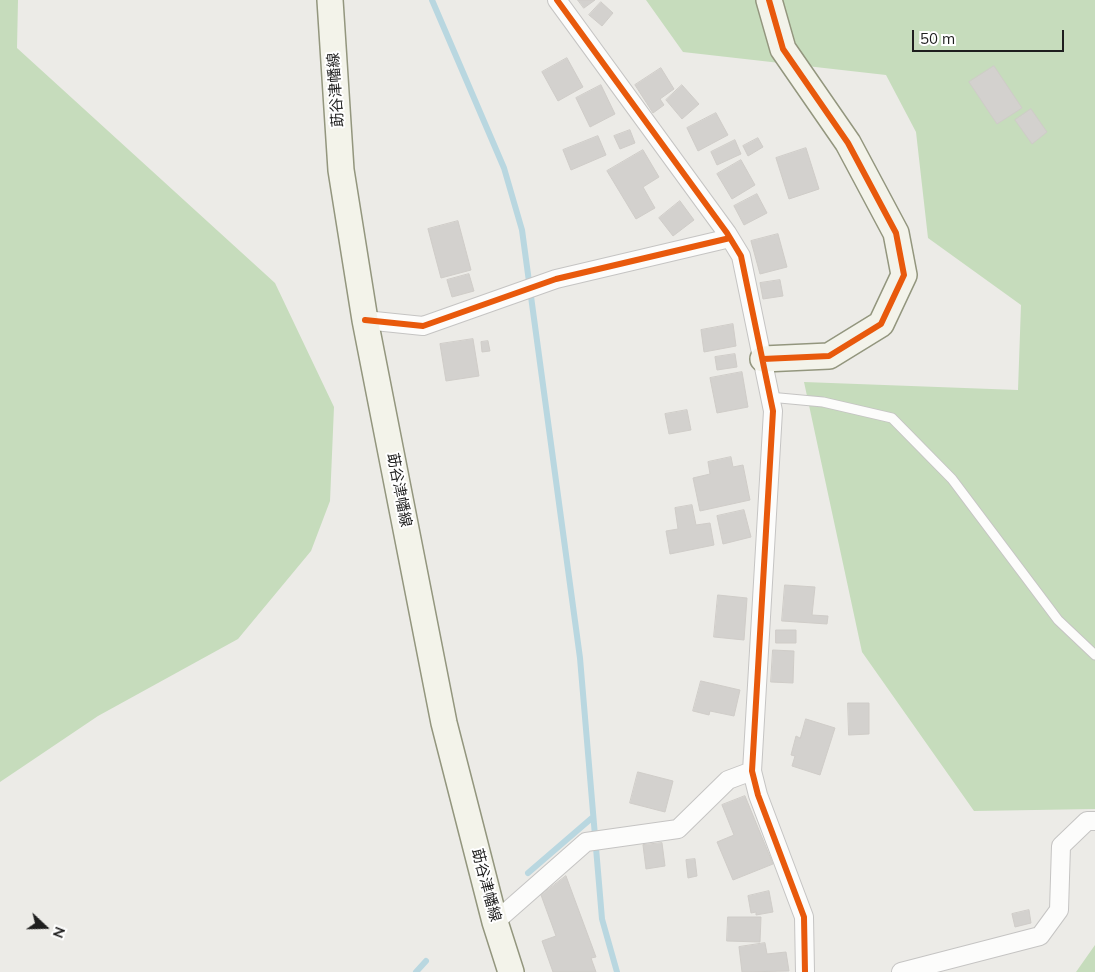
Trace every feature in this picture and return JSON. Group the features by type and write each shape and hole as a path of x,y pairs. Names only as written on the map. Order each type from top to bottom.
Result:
{"main road":[{"name":"莇谷津幡線","path":"330,0 341,170 365,320 444,723 495,922 511,972"},
{"path":"763,359 829,356 881,324 904,275 896,233 848,143 783,48 769,0"}],"street":[{"path":"557,0 730,238 741,256 773,411 752,771 758,795 804,917 805,972"},
{"path":"365,320 423,326 556,279 730,238"},
{"path":"495,922 586,842 678,829 728,780 752,771"},
{"path":"901,972 1040,936 1059,910 1061,846 1087,821 1095,821"}],"lane":[{"path":"770,397 823,402 892,418 952,479 1058,620 1095,655"}],"green space":[{"path":"0,0 18,0 17,48 275,283 334,407 330,501 311,551 238,639 98,716 0,782"},
{"path":"646,0 1095,0 1095,809 974,811 862,652 804,382 1018,390 1021,305 928,238 916,132 886,75 683,52"},
{"path":"1095,945 1095,972 1076,972"}],"building":[{"path":"578,0 595,0 584,8"},
{"path":"601,2 613,13 602,26 589,15"},
{"path":"567,58 583,87 558,101 542,72"},
{"path":"994,66 1022,108 997,124 969,82"},
{"path":"661,68 674,89 660,99 664,105 653,113 635,85"},
{"path":"601,85 615,114 590,127 576,98"},
{"path":"682,85 699,104 682,119 666,100"},
{"path":"1031,109 1047,132 1032,144 1015,120"},
{"path":"716,113 728,135 698,151 687,128"},
{"path":"630,130 635,143 620,149 614,136"},
{"path":"598,136 606,155 571,170 563,150"},
{"path":"758,138 763,147 748,156 743,146"},
{"path":"735,140 741,154 717,165 711,152"},
{"path":"806,148 819,189 789,199 776,158"},
{"path":"643,150 659,177 643,187 655,208 636,219 607,171"},
{"path":"741,160 755,185 732,199 717,174"},
{"path":"757,194 767,213 744,225 734,206"},
{"path":"680,201 694,220 673,236 659,218"},
{"path":"458,221 471,270 441,278 428,229"},
{"path":"778,234 787,267 760,274 751,241"},
{"path":"469,274 474,291 452,297 447,280"},
{"path":"780,280 783,296 763,299 760,283"},
{"path":"733,324 736,346 704,352 701,330"},
{"path":"473,339 479,376 446,381 440,344"},
{"path":"488,341 490,351 482,352 481,342"},
{"path":"735,354 737,367 717,370 715,357"},
{"path":"742,372 748,407 717,413 710,378"},
{"path":"687,410 691,430 669,434 665,414"},
{"path":"731,457 733,467 743,465 750,500 700,511 693,478 710,474 708,462"},
{"path":"692,505 696,525 710,523 714,545 670,554 666,531 678,529 675,508"},
{"path":"744,510 751,537 723,544 717,516"},
{"path":"785,585 815,587 812,615 828,616 827,624 782,621"},
{"path":"718,595 747,598 744,640 714,637"},
{"path":"776,630 796,630 796,643 776,643"},
{"path":"773,650 794,651 793,683 771,682"},
{"path":"701,681 740,690 734,716 710,711 709,715 693,711"},
{"path":"848,703 869,703 869,734 849,735"},
{"path":"806,719 835,728 820,775 792,766 795,756 791,755 796,736 800,738"},
{"path":"638,772 673,781 665,812 630,803"},
{"path":"745,796 773,864 733,880 717,842 734,835 722,805"},
{"path":"662,843 665,866 646,869 643,845"},
{"path":"695,859 697,876 688,878 686,860"},
{"path":"566,876 596,957 591,958 596,972 553,972 542,941 556,936 541,895"},
{"path":"769,891 773,912 756,915 756,912 751,913 748,896"},
{"path":"1029,910 1031,923 1015,927 1012,914"},
{"path":"728,917 761,917 760,942 727,941"},
{"path":"765,943 767,954 786,952 789,971 742,972 739,947"}],"waterway":[{"path":"432,0 504,168 522,230 580,658 602,919 617,972"},
{"path":"528,873 593,817"},
{"path":"416,972 426,961"}],"cycle path":[{"path":"557,0 727,233 741,256 773,411 752,771 758,795 804,917 805,972"},
{"path":"763,359 829,356 881,324 904,275 896,233 848,143 783,49 769,0"},
{"path":"365,320 423,326 556,279 730,238"}]}
